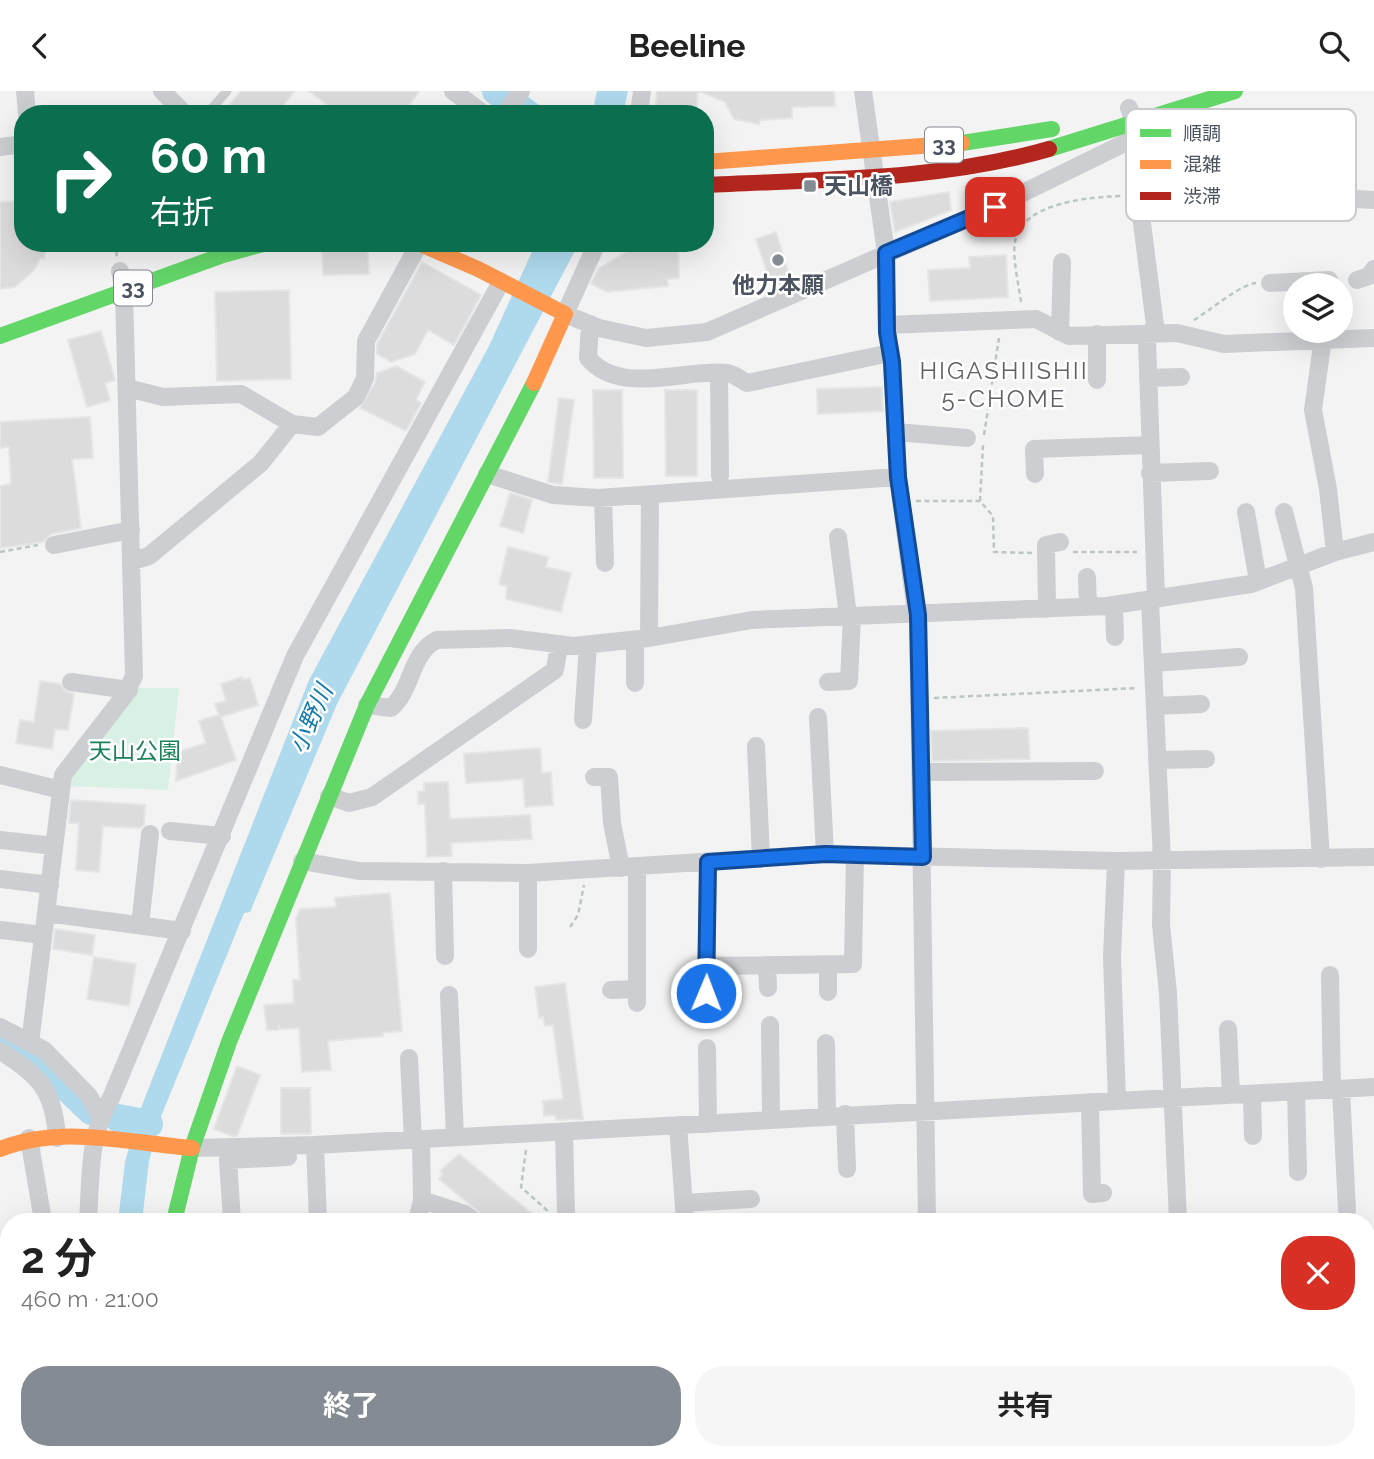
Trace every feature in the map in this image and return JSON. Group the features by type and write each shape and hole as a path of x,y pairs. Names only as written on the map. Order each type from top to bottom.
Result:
{"main road":[{"name":"33","path":"1178,109 1235,91"},
{"name":"33","path":"1148,109 1164,95"},
{"name":"33","path":"714,161 995,140 1078,122 1126,123"},
{"name":"33","path":"714,185 874,177 1004,162 1126,125"},
{"name":"33","path":"0,336 234,252"},
{"path":"175,1213 186,1148 367,705 558,334 561,312 478,269 437,252"},
{"path":"0,1149 29,1138 98,1139 186,1148"}],"street":[{"path":"162,91 176,105"},
{"path":"453,91 472,105"},
{"path":"863,91 886,253 887,324 898,477 917,614 922,772 927,1213"},
{"path":"592,252 561,312 590,324 646,338 706,332 1053,180 1126,128"},
{"path":"1356,199 1374,200"},
{"path":"1142,221 1156,325 1147,341 1154,552 1153,663 1162,860 1161,925 1174,1099 1178,1213"},
{"path":"127,388 163,397 241,394 266,406 292,424 318,427 356,397 365,378 366,341 414,252"},
{"path":"1060,332 1062,262"},
{"path":"1357,280 1369,276 1374,269"},
{"path":"30,1043 63,775 69,763 128,689 135,659 124,291 120,271"},
{"path":"1270,283 1283,282"},
{"path":"89,1213 100,1116 111,1098 182,931 295,656 504,284"},
{"path":"887,324 1022,319 1043,321 1069,336 1177,333 1224,344 1283,339"},
{"path":"590,324 588,358 593,364 614,373 640,378 719,373 753,382 890,353"},
{"path":"1097,334 1097,380"},
{"path":"1353,337 1374,338"},
{"path":"1323,343 1313,410 1328,489 1335,552"},
{"path":"719,373 720,476"},
{"path":"1148,378 1181,377"},
{"path":"132,561 149,556 246,477 292,424"},
{"path":"896,432 967,438"},
{"path":"1035,474 1034,449 1149,445"},
{"path":"1150,473 1210,471"},
{"path":"486,474 562,497 603,498 898,477"},
{"path":"635,683 642,639 650,496"},
{"path":"603,498 605,563"},
{"path":"1246,512 1258,581"},
{"path":"1284,512 1304,588 1321,859"},
{"path":"54,545 131,530"},
{"path":"828,682 849,681 850,616 838,537"},
{"path":"367,705 391,708 399,701 419,655 428,644 437,640 510,638 559,645 589,645 642,639 752,620 1114,605 1193,595 1258,581 1335,552 1374,542"},
{"path":"1047,609 1059,549"},
{"path":"1087,577 1088,607"},
{"path":"1114,605 1115,638"},
{"path":"329,796 349,803 372,797 555,670 559,645"},
{"path":"583,720 589,645"},
{"path":"1153,663 1215,666 1239,657"},
{"path":"71,682 128,689"},
{"path":"1155,706 1201,704"},
{"path":"818,717 825,854"},
{"path":"756,746 761,858"},
{"path":"1157,760 1206,759"},
{"path":"922,772 1095,771"},
{"path":"0,775 61,790"},
{"path":"594,777 610,777 612,823 629,867 637,996 611,990"},
{"path":"170,831 222,836"},
{"path":"140,925 150,834"},
{"path":"0,840 54,846"},
{"path":"302,861 359,871 528,873 825,854 1116,861 1374,857"},
{"path":"707,966 853,964 855,855"},
{"path":"1116,861 1112,957 1117,1101"},
{"path":"685,993 712,993 707,966 708,862"},
{"path":"443,871 445,956"},
{"path":"528,873 528,949"},
{"path":"0,879 50,885"},
{"path":"46,913 182,931"},
{"path":"0,930 44,935"},
{"path":"767,965 768,988"},
{"path":"828,965 828,992"},
{"path":"1325,984 1346,1210"},
{"path":"449,995 455,1137"},
{"path":"770,1025 771,1119"},
{"path":"0,1027 44,1050 89,1096 100,1116"},
{"path":"1228,1028 1231,1095"},
{"path":"826,1043 847,1169"},
{"path":"707,1048 708,1124"},
{"path":"0,1051 25,1066 48,1092 56,1111 57,1138"},
{"path":"409,1058 422,1201 419,1213"},
{"path":"231,1213 228,1160 316,1150 455,1137 708,1124 836,1114 1374,1087"},
{"path":"1296,1091 1297,1172"},
{"path":"1252,1094 1253,1136"},
{"path":"1090,1102 1092,1193 1103,1193"},
{"path":"678,1125 685,1212 751,1199"},
{"path":"560,1213 564,1132"},
{"path":"29,1138 42,1213"},
{"path":"186,1148 316,1150"},
{"path":"316,1150 318,1213"},
{"path":"422,1201 462,1213"}],"lane":[{"path":"215,105 227,91"}],"path":[{"path":"1022,319 1015,249 1020,229 1047,208 1080,198 1126,197"},
{"path":"1177,333 1245,283 1270,283"},
{"path":"1001,320 983,442 980,501 993,516 994,552 1059,549 1154,552"},
{"path":"903,501 980,501"},
{"path":"0,552 50,543 54,545"},
{"path":"920,699 1154,687"},
{"path":"570,927 578,915 586,870"},
{"path":"529,1133 521,1187 556,1213"}],"green space":[{"name":"天山公園","path":"137,688 179,688 168,790 67,786 75,765"}],"water":[{"path":"597,91 628,91 625,105 594,105"},
{"name":"小野川","path":"532,252 574,252 337,704 250,912 244,913 160,1119 149,1161 143,1213 119,1213 125,1162 139,1113 309,680 489,346"}],"building":[{"path":"241,91 295,91 283,105 229,105"},
{"path":"309,91 419,91 409,105 328,105"},
{"path":"657,91 698,91 697,105 656,105"},
{"path":"698,91 834,91 835,106 792,107 792,118 760,120 759,124 734,119 725,102"},
{"path":"949,192 951,210 895,232 890,202"},
{"path":"14,201 14,252 45,252 45,258 40,259 33,271 15,287 0,289 0,202"},
{"path":"776,232 791,280 772,287 756,239"},
{"path":"322,252 368,252 369,274 323,275"},
{"path":"626,252 678,252 679,278 667,279 668,286 607,292 591,284 598,269"},
{"path":"1006,255 1008,297 930,301 928,270 970,268 969,257"},
{"path":"422,262 481,295 454,345 428,330 415,354 391,362 377,354 377,344"},
{"path":"289,290 291,379 217,381 215,292"},
{"path":"101,331 115,380 105,383 110,400 87,407 68,340"},
{"path":"396,366 425,382 416,400 421,403 406,431 360,408 375,383 377,373"},
{"path":"882,387 883,411 818,414 817,389"},
{"path":"593,390 622,390 623,478 594,478"},
{"path":"665,390 697,390 697,476 666,476"},
{"path":"559,398 574,400 562,484 548,482"},
{"path":"90,417 93,458 72,459 81,528 51,534 43,542 0,548 0,486 11,484 9,447 0,448 0,422"},
{"path":"510,493 532,500 523,533 500,526"},
{"path":"508,547 548,557 546,567 571,573 561,612 506,599 507,586 499,584"},
{"path":"242,677 243,680 250,678 258,705 221,717 236,760 176,781 178,752 206,743 199,721 219,715 215,704 226,701 221,684"},
{"path":"40,681 60,684 65,691 74,694 68,730 55,729 52,749 16,743 20,720 34,722"},
{"path":"1028,728 1030,759 932,761 931,731"},
{"path":"540,748 542,773 551,772 553,805 525,807 523,779 466,783 464,754"},
{"path":"448,782 450,819 530,815 532,839 451,843 452,856 427,857 425,804 418,804 418,792 424,791 424,783"},
{"path":"71,800 145,805 144,825 140,828 103,826 99,872 76,870 79,823 69,823"},
{"path":"390,893 402,1031 382,1033 383,1036 328,1041 331,1070 302,1072 299,1028 280,1029 279,1025 278,1030 267,1030 264,1005 294,1003 293,980 300,980 296,918 300,909 336,907 335,898"},
{"path":"55,929 95,935 92,955 53,949"},
{"path":"94,957 136,964 129,1006 87,999"},
{"path":"565,983 583,1119 556,1120 555,1115 544,1116 543,1101 563,1099 553,1025 545,1026 543,1017 539,1018 535,987"},
{"path":"237,1066 260,1075 237,1136 232,1136 214,1129"},
{"path":"281,1088 310,1088 311,1134 281,1134"},
{"path":"459,1154 531,1213 480,1213 439,1179 443,1174 440,1171"}],"waterway":[{"path":"496,91 515,105"},
{"path":"0,1039 46,1068 91,1111"},
{"path":"118,1118 149,1124"}],"traffic: fast":[{"path":"1177,109 1235,91"},
{"path":"1049,149 1126,125"},
{"path":"962,143 1052,129"},
{"path":"0,336 234,252"},
{"path":"176,1213 192,1148 229,1042 367,705 534,383"}],"traffic: slow":[{"path":"714,161 962,143"},
{"path":"439,252 565,314 534,383"},
{"path":"0,1149 23,1142 71,1136 192,1148"}],"traffic: jam":[{"path":"714,185 922,173 1049,149"}],"place":[{"name":"天山橋","path":"810,186"},
{"name":"他力本願","path":"778,260"}],"district":[{"name":"HIGASHIISHII 5-CHOME","path":"1004,385"}],"route":[{"path":"706,993 708,862 825,854 923,857 918,615 898,477 892,362 887,332 886,253 995,207"}]}
